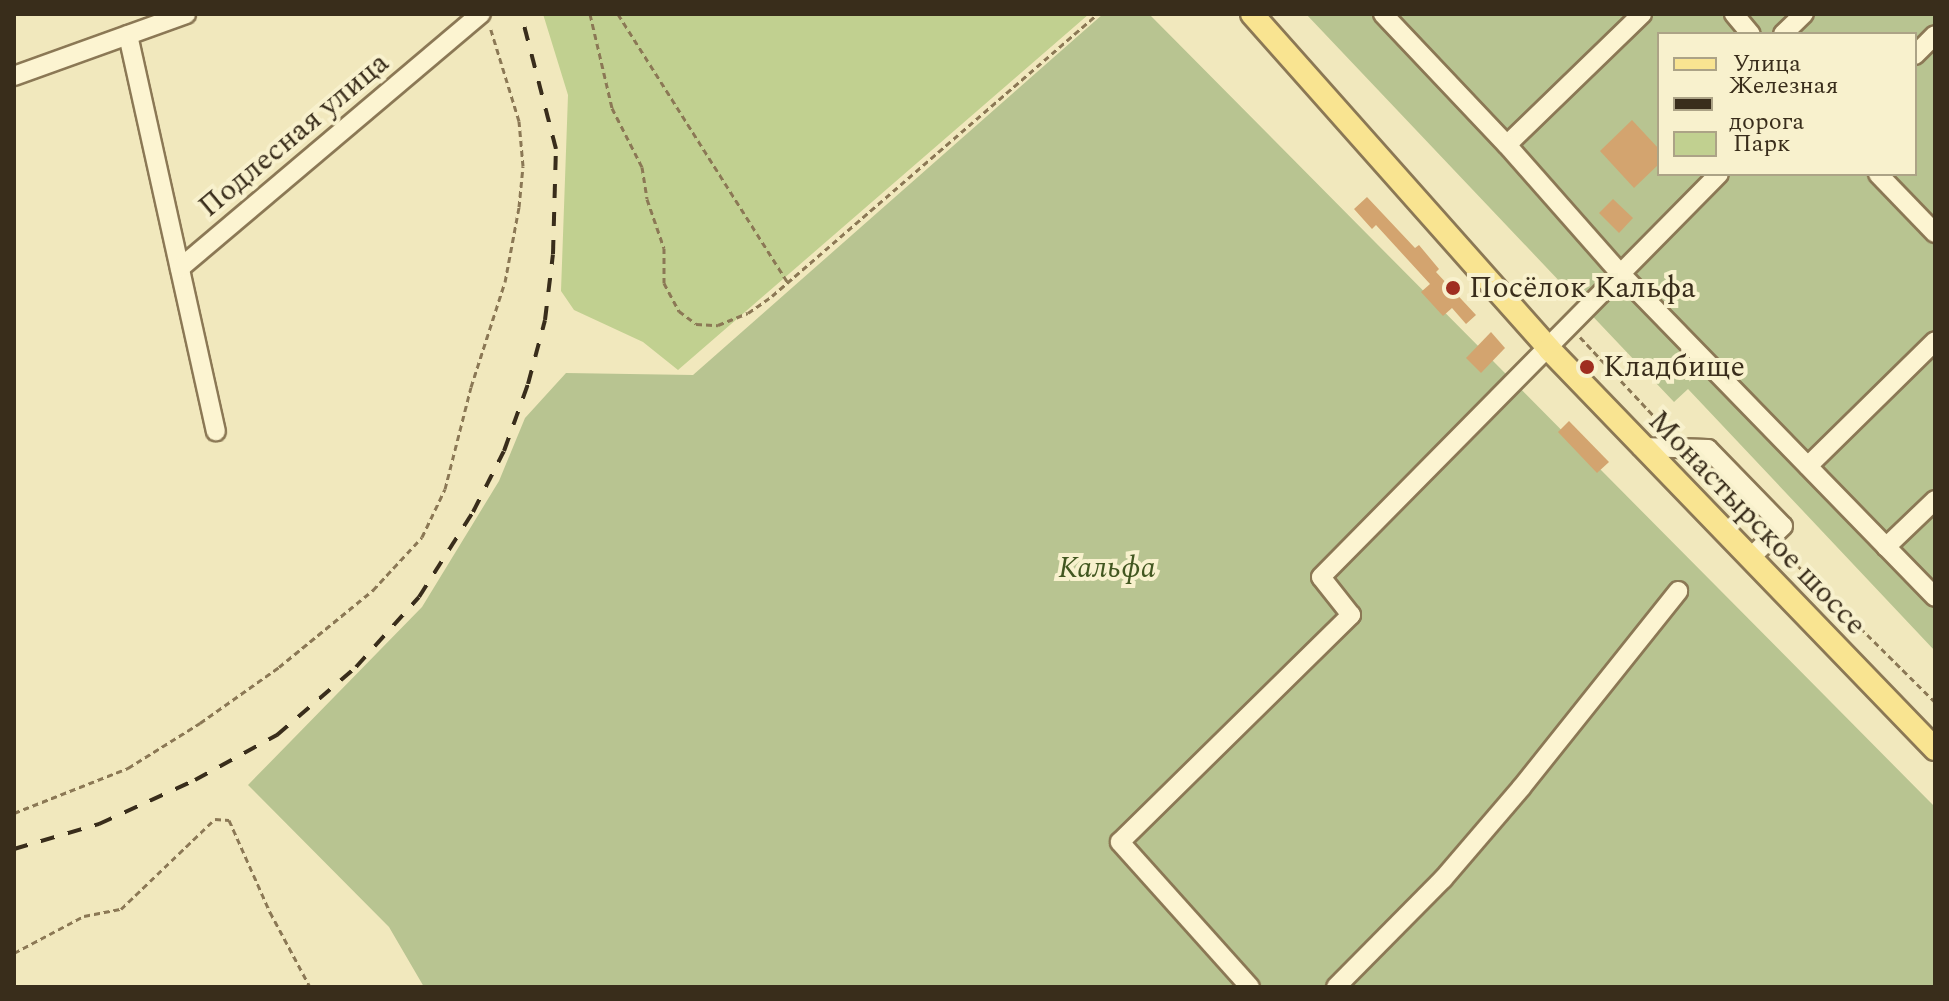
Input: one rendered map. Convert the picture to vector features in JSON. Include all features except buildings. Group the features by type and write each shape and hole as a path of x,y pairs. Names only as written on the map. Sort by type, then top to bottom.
{"main road":[{"name":"Монастырское шоссе","path":"1252,14 1549,349 1935,749"}],"street":[{"path":"14,76 186,14"},
{"name":"Подлесная улица","path":"180,268 484,14"},
{"path":"1383,14 1507,145 1619,272 1935,597"},
{"path":"1507,145 1642,14"},
{"path":"1734,14 1749,32"},
{"path":"1785,32 1804,14"},
{"name":"Подлесная улица","path":"128,35 216,431"},
{"path":"1917,53 1935,35"},
{"path":"1250,987 1120,842 1351,615 1321,577 1717,176"},
{"path":"1880,176 1935,233"},
{"path":"1808,466 1935,341"},
{"path":"1641,447 1708,449 1783,526 1749,559"},
{"path":"1886,547 1935,500"},
{"path":"1336,987 1453,868 1678,591"}],"path":[{"path":"14,813 128,768 200,723 279,667 373,590 422,537 445,489 471,387 505,282 519,207 523,166 519,121 484,14"},
{"path":"590,14 612,108 642,167 650,210 664,248 664,283 679,311 696,324 718,325 748,313 788,283 1097,14"},
{"path":"618,14 788,283"},
{"path":"1579,336 1684,448"},
{"path":"1770,538 1935,702"},
{"path":"14,953 84,916 121,909 215,819 229,820 270,912 310,987"}],"green space":[{"path":"543,14 1089,14 678,370 643,342 574,310 561,291 568,95"},
{"name":"Кальфа","path":"1103,14 1149,14 1935,807 1935,987 424,987 389,927 248,785 422,607 499,481 525,418 566,373 693,375"},
{"path":"1306,14 1935,14 1935,651 1688,389 1674,402"}],"railway":[{"path":"14,849 99,824 195,780 277,735 356,667 419,597 473,512 504,451 528,384 545,320 553,254 556,149 521,14"}],"place":[{"name":"Посёлок Кальфа","path":"1453,288"},
{"name":"Кладбище","path":"1587,367"}]}
